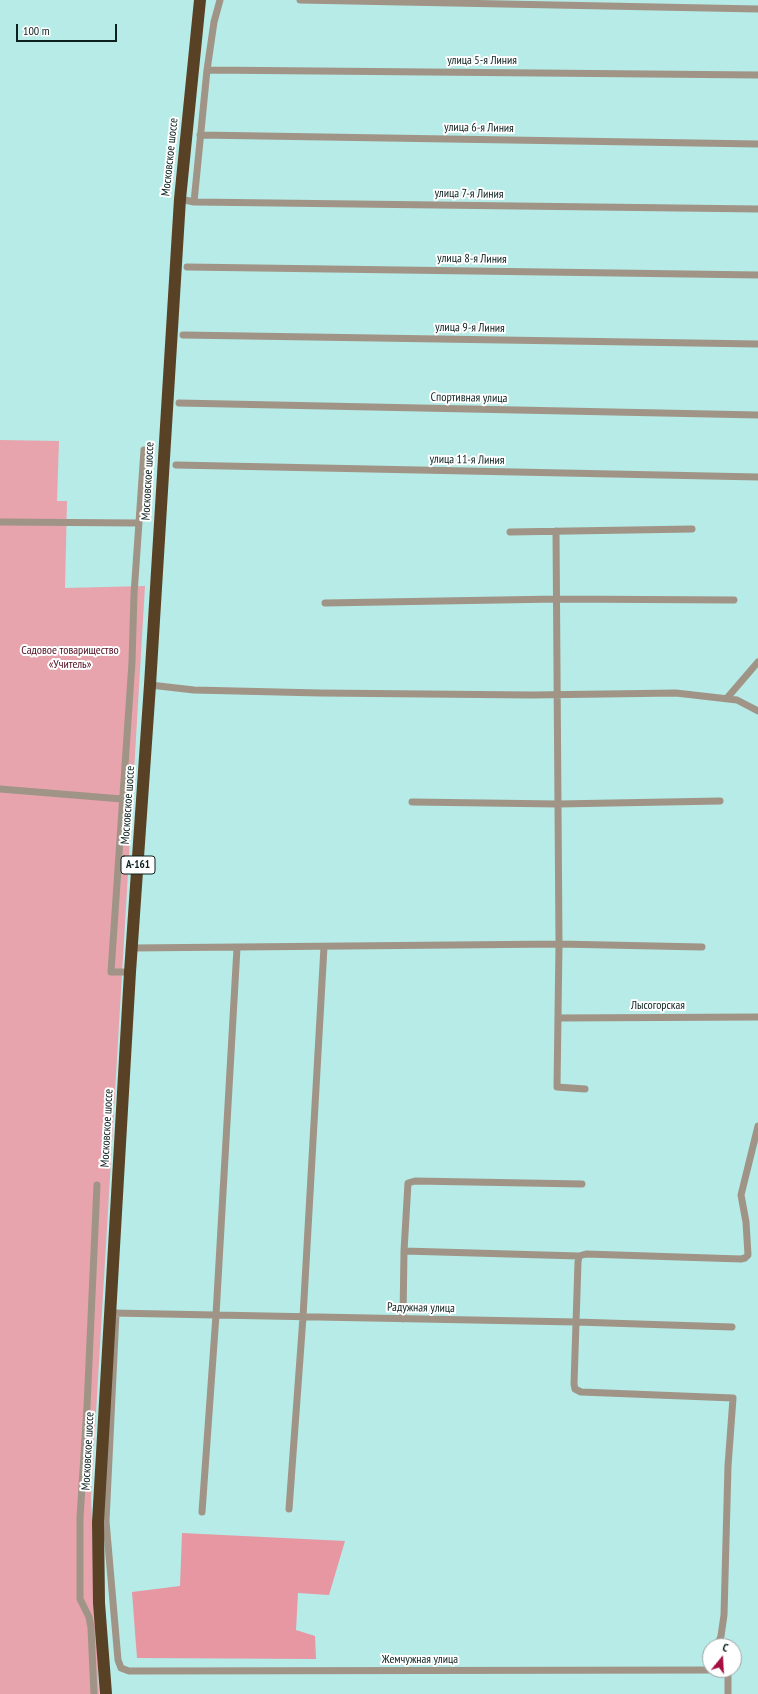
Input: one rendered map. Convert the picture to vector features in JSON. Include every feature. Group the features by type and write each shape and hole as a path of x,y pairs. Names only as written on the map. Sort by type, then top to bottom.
{"highway":[{"name":"А-161","path":"196,37 200,0"},
{"name":"А-161","path":"196,37 206,0"},
{"name":"Московское шоссе","path":"106,1694 100,1602 98,1522 113,1313 130,972 150,686 180,199 196,37"}],"street":[{"path":"194,202 207,70 214,22 220,0"},
{"path":"300,0 758,9"},
{"name":"улица 5-я Линия","path":"207,70 758,75"},
{"name":"улица 6-я Линия","path":"200,135 758,144"},
{"name":"улица 7-я Линия","path":"180,199 194,202 758,209"},
{"name":"улица 8-я Линия","path":"186,267 758,275"},
{"name":"улица 9-я Линия","path":"183,335 758,344"},
{"name":"Спортивная улица","path":"179,403 758,415"},
{"path":"130,972 111,972 132,662 138,523 144,450"},
{"name":"улица 11-я Линия","path":"176,465 758,477"},
{"path":"0,522 138,523"},
{"path":"510,532 692,529"},
{"path":"556,532 559,944 557,1087 585,1089"},
{"path":"325,603 557,599 734,600"},
{"path":"727,698 758,662"},
{"path":"150,686 194,690 320,693 532,695 676,693 737,700 758,711"},
{"path":"0,789 122,799"},
{"path":"412,802 558,804 720,801"},
{"path":"132,948 559,944 702,947"},
{"path":"289,1509 303,1317 324,946"},
{"path":"202,1512 216,1315 237,948"},
{"name":"Лысогорская","path":"558,1018 758,1017"},
{"path":"404,1251 579,1256 586,1254 745,1258 748,1255 746,1222 741,1202 741,1195 758,1126"},
{"path":"403,1319 404,1251 408,1183 415,1181 582,1184"},
{"path":"94,1694 91,1628 89,1617 80,1599 80,1518 87,1407 97,1185"},
{"path":"579,1256 575,1389 581,1392 733,1398 728,1466 724,1615 720,1638"},
{"name":"Радужная улица","path":"113,1313 576,1322 732,1327"},
{"name":"Жемчужная улица","path":"113,1313 106,1521 118,1660 121,1668 129,1671 702,1670"},
{"path":"728,1678 728,1694"}],"green space":[{"name":"Садовое товарищество «Учитель»","path":"0,440 59,441 57,501 67,501 65,588 145,586 91,1497 99,1694 0,1694"}],"shaded area":[{"path":"182,1533 345,1541 329,1595 298,1593 296,1630 315,1636 316,1659 137,1658 132,1592 180,1586"}]}
